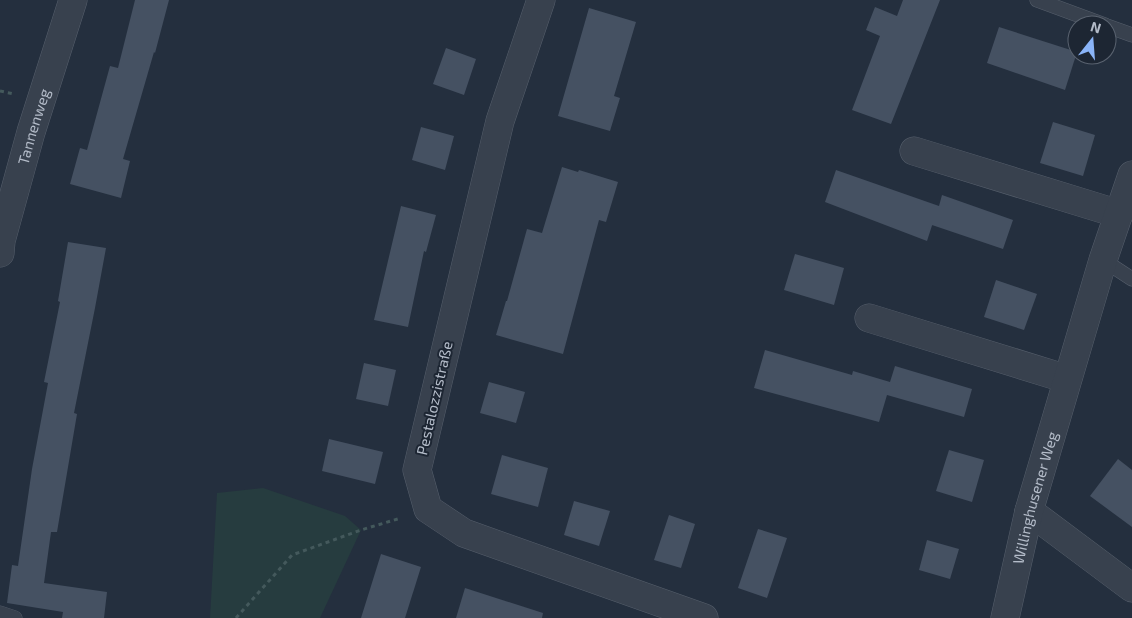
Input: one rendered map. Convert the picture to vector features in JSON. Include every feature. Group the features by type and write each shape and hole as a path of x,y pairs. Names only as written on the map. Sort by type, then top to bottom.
{"street":[{"name":"Tannenweg","path":"0,253 1,241 30,132 72,0"},
{"name":"Pestalozzistraße","path":"428,510 417,470 500,121 540,0"},
{"path":"914,151 1119,214"},
{"name":"Willinghusener Weg","path":"1005,618 1029,510 1103,260 1132,176"},
{"path":"869,318 1067,379"},
{"path":"428,510 464,534 704,618"},
{"path":"1029,510 1132,588"}],"lane":[{"path":"1037,0 1078,15"},
{"path":"1117,29 1132,35"},
{"path":"1103,260 1132,280"},
{"path":"0,613 15,618"}],"path":[{"path":"236,618 292,555 361,530 428,510"}],"green space":[{"path":"263,488 345,516 361,530 320,618 210,618 217,493"}],"building":[{"path":"135,0 169,0 123,159 130,161 121,198 70,184 80,148 87,150 110,66 118,68"},
{"path":"903,0 940,0 891,124 852,110 880,36 866,30 875,7 897,16"},
{"path":"589,8 636,22 614,96 620,98 610,131 558,116"},
{"path":"999,27 1067,49 1067,65 1073,65 1065,90 987,63"},
{"path":"446,48 476,59 464,95 433,84"},
{"path":"1053,122 1095,135 1083,176 1040,163"},
{"path":"421,127 454,136 445,170 412,160"},
{"path":"562,167 578,172 579,170 618,182 606,222 599,220 563,354 496,335 527,229 542,233"},
{"path":"836,170 939,206 942,195 1013,220 1003,249 932,225 927,241 825,202"},
{"path":"401,206 436,215 426,252 424,251 408,327 374,320"},
{"path":"68,242 106,248 74,413 77,414 57,532 51,532 44,583 107,592 104,618 62,618 63,612 7,603 12,565 18,566 32,469 48,383 44,382 60,302 58,301"},
{"path":"795,254 844,268 834,305 784,290"},
{"path":"996,280 1037,294 1024,330 984,317"},
{"path":"765,350 852,375 853,371 890,382 895,366 972,389 964,417 887,395 879,422 754,388"},
{"path":"364,363 396,370 388,406 356,399"},
{"path":"489,382 525,392 516,423 480,413"},
{"path":"329,439 383,452 375,484 322,471"},
{"path":"949,450 984,460 972,502 936,491"},
{"path":"502,455 548,468 538,507 491,494"},
{"path":"1118,459 1132,470 1132,527 1090,496"},
{"path":"574,501 610,511 599,546 564,535"},
{"path":"669,515 695,524 681,568 654,560"},
{"path":"758,529 787,538 767,598 738,588"},
{"path":"927,540 959,549 950,579 919,570"},
{"path":"381,554 421,567 405,618 361,618"},
{"path":"465,588 543,613 542,618 456,618"}]}
